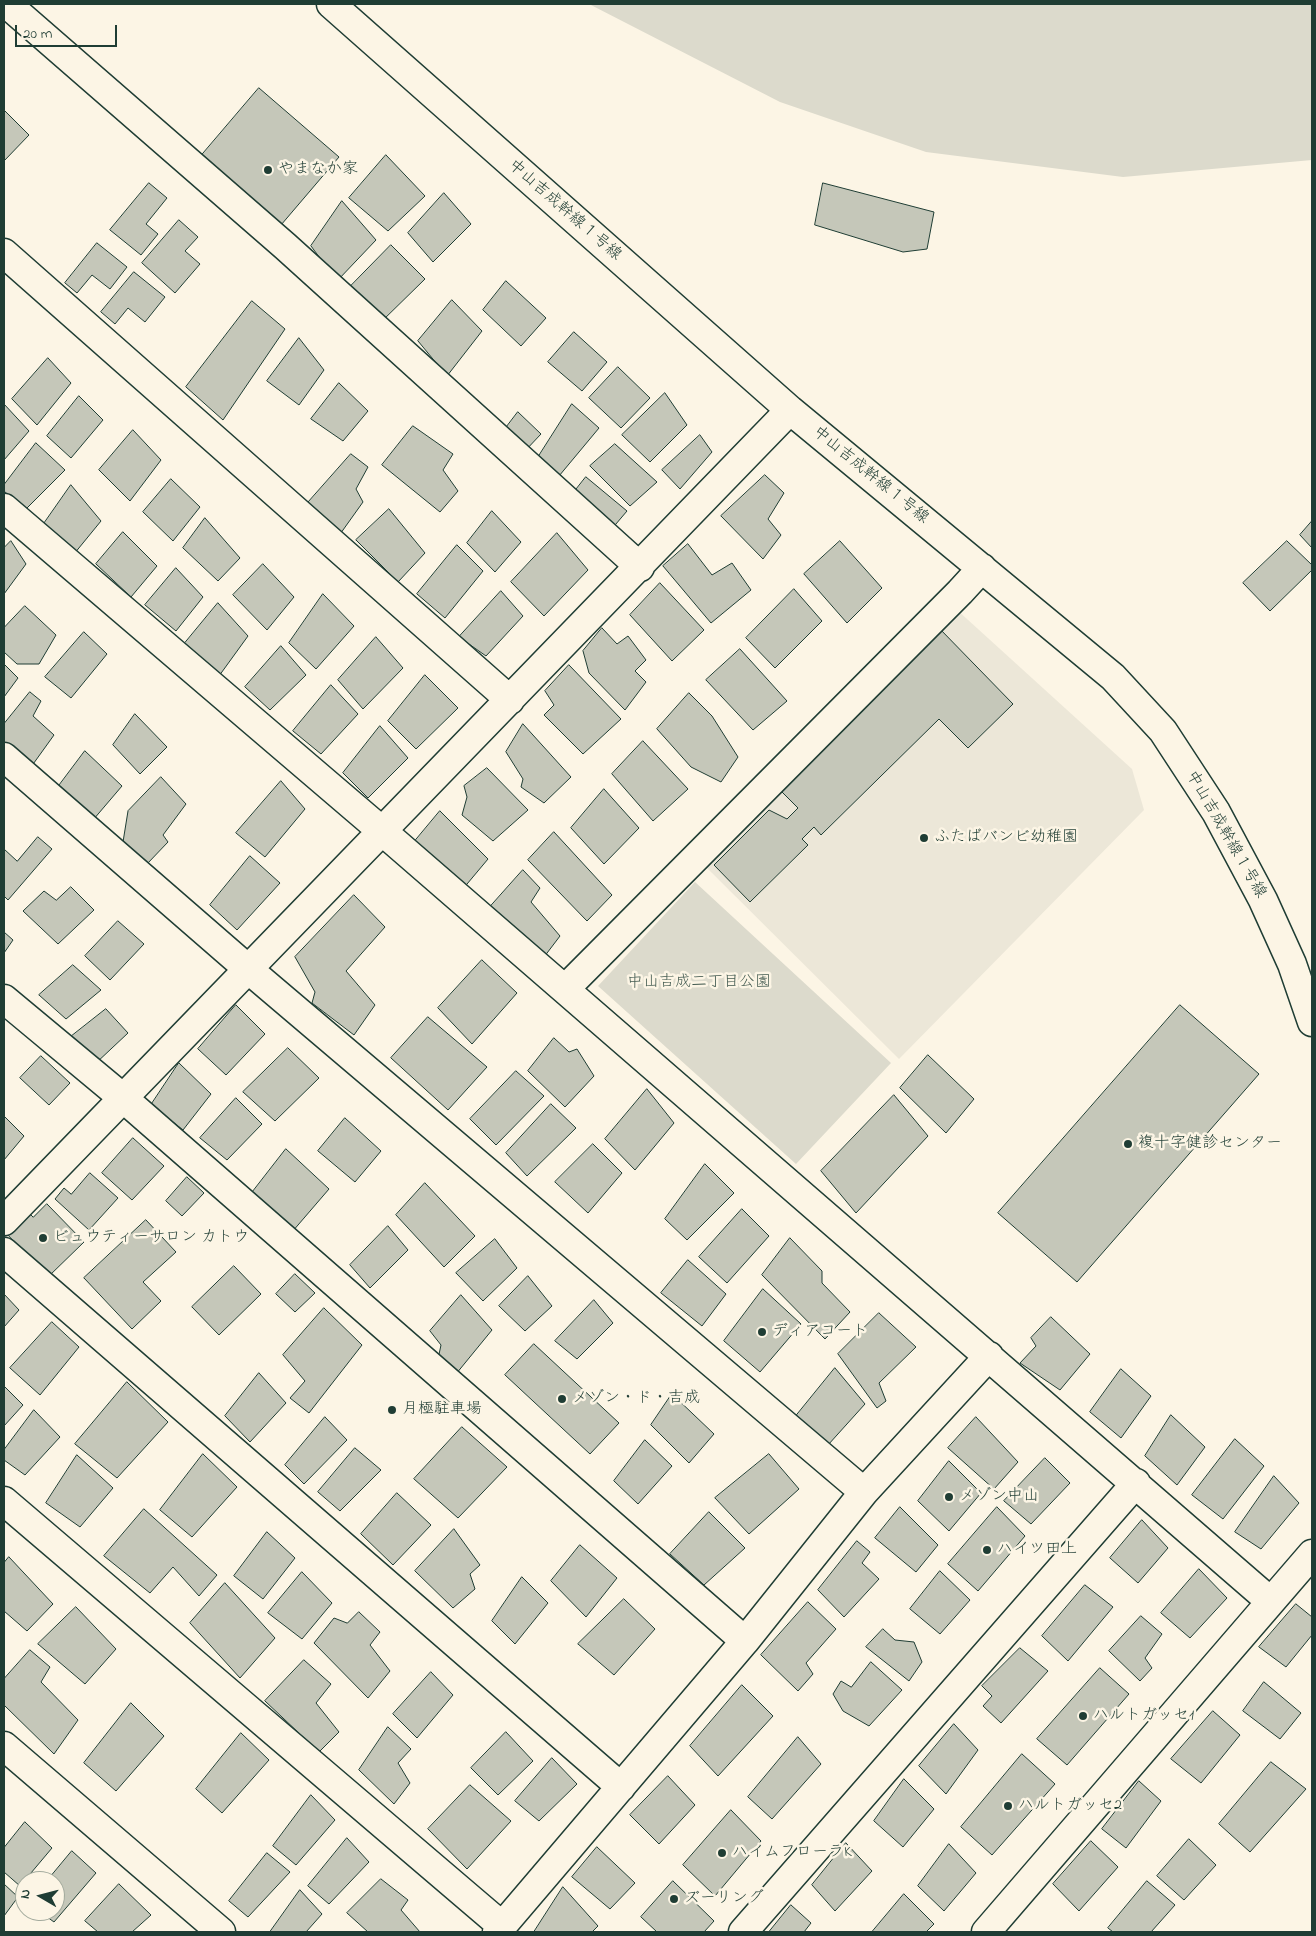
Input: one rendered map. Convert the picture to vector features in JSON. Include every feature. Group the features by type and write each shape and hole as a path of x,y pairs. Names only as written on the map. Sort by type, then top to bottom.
{"street":[{"path":"6,4 285,246 640,567"},
{"name":"中山吉成幹線１号線","path":"331,4 790,410 1113,677 1162,731 1216,812 1263,900 1302,960 1312,1022"},
{"path":"4,253 510,700"},
{"path":"4,1221 640,567 790,410"},
{"path":"4,508 382,831 1270,1601"},
{"path":"565,989 982,568"},
{"path":"4,758 248,969 864,1492"},
{"path":"4,999 123,1098 745,1641"},
{"path":"4,1252 621,1787"},
{"path":"4,1501 499,1929 745,1641 864,1492 989,1356"},
{"path":"743,1932 1136,1483"},
{"path":"986,1932 1312,1554"},
{"path":"4,1746 221,1932"}],"shaded area":[{"name":"ふたばバンビ幼稚園","path":"956,609 1132,769 1144,810 899,1059 705,866"}],"green space":[{"path":"589,4 1312,4 1312,160 1123,177 926,152 780,102"},
{"name":"中山吉成二丁目公園","path":"695,882 891,1063 796,1164 598,986"}],"building":[{"path":"259,88 339,157 281,225 201,156"},
{"path":"4,110 29,135 4,161"},
{"path":"386,155 425,196 388,231 349,198"},
{"path":"149,183 167,198 146,224 158,234 141,255 110,230"},
{"path":"823,183 934,212 927,249 903,252 815,225"},
{"path":"444,193 471,224 433,262 408,233"},
{"path":"342,201 376,240 337,281 311,246"},
{"path":"179,220 198,237 185,251 200,264 175,293 142,263"},
{"path":"97,243 127,267 110,289 92,275 77,293 65,283"},
{"path":"391,245 425,279 379,324 346,291"},
{"path":"134,272 165,297 145,322 128,308 115,324 101,312"},
{"path":"506,281 546,318 521,346 483,310"},
{"path":"452,300 482,331 447,376 418,341"},
{"path":"252,301 285,329 223,420 186,387"},
{"path":"574,332 607,362 582,391 548,362"},
{"path":"299,338 324,370 299,405 267,381"},
{"path":"48,358 71,383 37,425 12,399"},
{"path":"618,367 650,398 621,428 589,398"},
{"path":"339,383 368,411 343,441 311,419"},
{"path":"665,393 687,425 650,462 622,435"},
{"path":"79,396 103,420 71,458 47,436"},
{"path":"4,404 29,431 4,460"},
{"path":"572,404 599,428 559,476 537,459"},
{"path":"518,412 541,434 524,452 502,433"},
{"path":"413,426 453,454 443,470 458,491 440,512 382,465"},
{"path":"133,430 161,460 130,501 99,470"},
{"path":"700,435 712,452 680,489 662,470"},
{"path":"36,443 65,470 25,510 4,491 4,485"},
{"path":"615,444 657,482 630,506 590,466"},
{"path":"351,454 368,467 356,489 363,502 338,537 305,506"},
{"path":"765,475 784,493 768,519 781,535 763,559 721,516"},
{"path":"586,477 627,511 610,531 571,496"},
{"path":"171,479 200,507 173,541 143,512"},
{"path":"71,485 101,521 74,554 43,525"},
{"path":"389,509 425,553 398,582 356,540"},
{"path":"492,511 521,542 495,572 467,543"},
{"path":"205,518 240,558 218,581 183,548"},
{"path":"1312,521 1312,548 1300,535"},
{"path":"123,532 157,566 131,597 96,564"},
{"path":"557,533 588,570 544,616 511,582"},
{"path":"11,541 26,564 4,594 4,548"},
{"path":"840,541 882,588 847,623 804,574"},
{"path":"1287,541 1312,565 1312,570 1270,611 1243,583"},
{"path":"688,544 712,575 732,563 751,590 711,623 663,566"},
{"path":"457,545 483,571 445,618 417,594"},
{"path":"263,564 294,597 267,630 233,595"},
{"path":"176,568 203,597 176,631 145,605"},
{"path":"660,583 704,630 672,661 630,615"},
{"path":"794,589 822,621 775,668 746,638"},
{"path":"501,591 523,616 486,656 459,637"},
{"path":"323,594 354,626 316,669 289,643"},
{"path":"218,603 248,636 219,676 185,643"},
{"path":"25,606 56,635 39,664 17,664 4,652 4,628"},
{"path":"938,627 1013,704 968,748 939,719 821,835 814,827 802,839 808,845 750,902 714,865 769,810 787,819 798,808 776,786"},
{"path":"602,628 617,644 628,636 646,660 635,671 646,682 625,710 589,673 583,651"},
{"path":"84,632 107,654 71,698 45,677"},
{"path":"376,637 403,668 363,709 338,680"},
{"path":"281,646 306,675 270,710 245,687"},
{"path":"740,649 787,701 753,730 706,680"},
{"path":"4,664 18,678 4,697"},
{"path":"569,665 621,719 583,754 544,715 554,705 545,691"},
{"path":"425,675 458,708 416,749 388,721"},
{"path":"331,685 358,714 321,754 293,731"},
{"path":"30,692 41,701 33,716 54,735 31,767 4,742 4,724"},
{"path":"689,693 712,716 738,757 721,782 691,767 657,729"},
{"path":"135,714 167,747 140,774 113,745"},
{"path":"523,724 571,777 544,803 521,787 523,779 506,752"},
{"path":"380,726 408,758 368,798 343,773"},
{"path":"643,741 688,789 653,821 612,774"},
{"path":"85,751 122,786 93,820 58,787"},
{"path":"487,768 528,810 493,841 462,815 467,797 464,786"},
{"path":"161,777 186,804 163,835 168,842 147,864 123,842 128,811"},
{"path":"281,781 305,809 265,857 236,833"},
{"path":"604,789 639,828 604,864 571,828"},
{"path":"440,811 488,859 462,890 415,841"},
{"path":"554,832 612,895 587,921 528,860"},
{"path":"38,837 52,849 8,900 4,896 4,849 17,861"},
{"path":"250,856 280,883 237,930 210,905"},
{"path":"523,870 540,888 531,902 560,936 544,957 490,907"},
{"path":"71,887 94,910 58,944 23,911 44,891 56,900"},
{"path":"354,895 385,927 346,971 375,1005 354,1035 312,1003 315,992 295,957"},
{"path":"118,921 144,944 110,980 85,956"},
{"path":"4,932 13,940 4,953"},
{"path":"482,960 517,993 472,1044 438,1008"},
{"path":"73,965 101,990 66,1019 39,995"},
{"path":"236,1005 265,1034 226,1075 198,1049"},
{"name":"複十字健診センター","path":"1180,1005 1259,1074 1077,1282 998,1213"},
{"path":"106,1009 128,1033 95,1064 68,1039"},
{"path":"428,1017 487,1067 448,1110 391,1058"},
{"path":"554,1038 569,1052 577,1049 594,1076 565,1107 528,1071"},
{"path":"288,1048 319,1078 275,1121 243,1092"},
{"path":"928,1055 974,1099 946,1133 900,1088"},
{"path":"41,1056 70,1083 49,1105 20,1078"},
{"path":"179,1063 211,1094 183,1130 151,1105"},
{"path":"516,1071 544,1096 496,1145 470,1119"},
{"path":"647,1089 674,1123 635,1170 605,1139"},
{"path":"894,1095 928,1136 856,1213 821,1171"},
{"path":"236,1098 262,1124 227,1160 200,1138"},
{"path":"551,1104 576,1128 527,1176 506,1153"},
{"path":"4,1116 24,1136 4,1160"},
{"path":"345,1118 381,1151 355,1182 318,1151"},
{"path":"133,1138 164,1166 132,1200 102,1173"},
{"path":"593,1144 622,1173 588,1213 555,1182"},
{"path":"286,1149 329,1189 292,1232 251,1194"},
{"path":"705,1164 734,1193 687,1240 665,1219"},
{"path":"90,1173 118,1198 89,1230 55,1199 64,1188 71,1194"},
{"path":"187,1177 204,1193 182,1216 166,1201"},
{"path":"425,1183 475,1236 444,1267 396,1215"},
{"path":"47,1204 84,1242 48,1277 5,1232 27,1211 33,1217"},
{"path":"742,1209 769,1236 727,1283 699,1257"},
{"path":"146,1220 176,1252 143,1282 161,1301 132,1329 84,1278"},
{"path":"388,1226 408,1250 370,1288 350,1265"},
{"path":"790,1238 822,1271 822,1283 850,1312 825,1339 762,1275"},
{"path":"495,1239 517,1268 483,1301 456,1273"},
{"path":"688,1260 726,1294 702,1326 661,1293"},
{"path":"234,1266 261,1294 219,1335 192,1307"},
{"path":"295,1274 315,1293 295,1312 276,1294"},
{"path":"528,1276 552,1306 525,1331 499,1306"},
{"name":"ディアコート","path":"763,1289 801,1324 760,1372 724,1341"},
{"path":"4,1294 19,1310 4,1327"},
{"path":"461,1295 492,1330 456,1374 438,1359 441,1345 430,1331"},
{"path":"594,1300 613,1323 577,1359 555,1341"},
{"path":"324,1308 362,1345 309,1413 290,1398 305,1381 283,1355"},
{"path":"879,1313 916,1347 879,1383 886,1401 877,1408 838,1354"},
{"path":"1051,1317 1090,1354 1060,1390 1020,1363 1036,1346 1031,1338"},
{"path":"52,1322 79,1347 40,1395 10,1368"},
{"name":"メゾン・ド・吉成","path":"534,1344 619,1423 590,1454 505,1375"},
{"path":"835,1368 865,1404 828,1445 796,1416"},
{"path":"1121,1369 1151,1396 1121,1438 1090,1412"},
{"path":"259,1373 286,1403 250,1442 225,1416"},
{"path":"127,1382 168,1422 117,1478 75,1444"},
{"path":"4,1386 23,1405 4,1426"},
{"path":"672,1394 714,1434 689,1463 651,1425"},
{"path":"34,1410 60,1437 25,1475 4,1460 4,1450"},
{"path":"1171,1415 1205,1447 1177,1485 1145,1456"},
{"path":"325,1417 347,1440 304,1484 285,1465"},
{"path":"976,1417 1018,1462 994,1489 948,1448"},
{"path":"462,1427 507,1467 458,1518 414,1479"},
{"path":"1235,1439 1264,1466 1223,1519 1192,1495"},
{"path":"645,1440 672,1466 638,1504 614,1481"},
{"path":"355,1448 381,1470 340,1511 318,1492"},
{"path":"203,1454 237,1487 192,1537 160,1510"},
{"path":"769,1454 799,1489 749,1534 715,1498"},
{"path":"77,1455 113,1488 80,1527 46,1503"},
{"path":"1045,1458 1070,1483 1031,1524 1004,1501"},
{"name":"メゾン中山","path":"949,1461 981,1493 949,1531 918,1501"},
{"path":"1274,1476 1299,1503 1261,1549 1235,1532"},
{"path":"397,1493 431,1525 393,1565 361,1534"},
{"path":"900,1507 938,1545 916,1572 875,1538"},
{"name":"ハイツ田上","path":"997,1507 1025,1536 978,1591 948,1564"},
{"path":"144,1509 217,1575 199,1596 173,1567 150,1593 104,1556"},
{"path":"709,1512 745,1548 704,1585 670,1554"},
{"path":"1142,1520 1168,1548 1138,1583 1110,1558"},
{"path":"454,1529 480,1565 470,1574 475,1589 453,1608 415,1571"},
{"path":"267,1532 295,1558 263,1599 234,1576"},
{"path":"857,1541 870,1552 862,1563 879,1579 844,1617 818,1590"},
{"path":"580,1545 617,1578 586,1617 551,1581"},
{"path":"9,1557 53,1604 27,1631 4,1611 4,1563"},
{"path":"1199,1569 1227,1598 1190,1638 1161,1613"},
{"path":"940,1571 970,1600 940,1634 910,1609"},
{"path":"302,1572 332,1603 302,1639 268,1613"},
{"path":"522,1577 548,1603 515,1644 492,1621"},
{"path":"225,1583 275,1638 240,1678 190,1623"},
{"path":"1085,1585 1113,1607 1068,1661 1042,1636"},
{"path":"624,1599 655,1629 614,1675 578,1644"},
{"path":"808,1602 836,1629 806,1663 813,1674 798,1691 761,1655"},
{"path":"1296,1604 1312,1617 1312,1635 1286,1667 1259,1647"},
{"path":"76,1607 116,1649 85,1684 38,1644"},
{"path":"359,1612 380,1632 370,1645 390,1671 368,1698 314,1643 334,1618 347,1623"},
{"path":"1141,1616 1162,1634 1145,1658 1152,1668 1140,1681 1109,1651"},
{"path":"883,1629 895,1640 914,1642 922,1662 909,1681 866,1647"},
{"path":"1020,1648 1048,1671 1001,1723 983,1706 992,1696 982,1686"},
{"path":"30,1650 50,1667 41,1682 78,1720 54,1754 4,1705 4,1679"},
{"path":"304,1660 331,1684 316,1703 339,1732 319,1752 265,1701"},
{"path":"871,1662 902,1690 869,1726 843,1711 833,1694 841,1681 851,1687"},
{"name":"ハルトガッセ1","path":"1100,1668 1129,1694 1067,1765 1037,1739"},
{"path":"431,1672 453,1695 417,1738 393,1714"},
{"path":"1264,1682 1301,1713 1280,1739 1243,1711"},
{"path":"742,1685 773,1716 718,1776 690,1746"},
{"path":"131,1703 164,1736 116,1791 84,1763"},
{"path":"1213,1711 1240,1735 1201,1783 1171,1759"},
{"path":"954,1724 978,1750 946,1794 919,1766"},
{"path":"388,1727 411,1749 398,1763 410,1783 394,1804 359,1770"},
{"path":"506,1732 533,1761 498,1795 471,1768"},
{"path":"241,1733 269,1760 222,1813 196,1789"},
{"path":"798,1737 821,1764 772,1819 748,1797"},
{"name":"ハルトガッセ2","path":"1022,1754 1055,1784 992,1855 961,1827"},
{"path":"552,1758 577,1784 539,1821 515,1801"},
{"path":"1271,1762 1306,1789 1250,1852 1219,1824"},
{"path":"668,1776 695,1805 659,1844 630,1815"},
{"path":"904,1779 934,1809 903,1847 874,1821"},
{"path":"1139,1781 1161,1801 1126,1848 1102,1829"},
{"path":"470,1785 511,1821 467,1869 428,1829"},
{"path":"311,1795 335,1820 296,1865 273,1846"},
{"name":"ハイムフローラK","path":"731,1810 761,1841 715,1896 683,1865"},
{"path":"25,1822 52,1848 33,1871 15,1871 15,1882 4,1872 4,1848"},
{"path":"347,1838 369,1862 329,1904 308,1886"},
{"path":"1189,1839 1216,1865 1184,1900 1157,1876"},
{"path":"1091,1841 1118,1867 1079,1911 1053,1884"},
{"path":"846,1843 872,1871 835,1911 812,1885"},
{"path":"949,1844 976,1873 944,1911 918,1886"},
{"path":"597,1847 635,1883 610,1909 572,1877"},
{"path":"72,1851 96,1873 65,1909 65,1871 55,1871"},
{"path":"267,1853 290,1872 248,1917 229,1901"},
{"path":"381,1879 408,1900 401,1910 420,1932 368,1932 347,1913"},
{"name":"ズーリング","path":"673,1881 714,1921 704,1932 657,1932 641,1917"},
{"path":"1147,1881 1175,1905 1151,1932 1113,1932 1108,1928"},
{"path":"4,1884 15,1894 15,1901 4,1916"},
{"path":"119,1884 151,1915 132,1932 98,1932 85,1921"},
{"path":"563,1887 598,1926 592,1932 534,1932"},
{"path":"300,1890 322,1914 306,1932 270,1932"},
{"path":"904,1894 934,1924 926,1932 872,1932"},
{"path":"791,1905 811,1923 804,1932 769,1932"}],"place":[{"name":"やまなか家","path":"268,170"},
{"name":"ふたばバンビ幼稚園","path":"924,838"},
{"name":"複十字健診センター","path":"1128,1144"},
{"name":"ビュウティーサロン カトウ","path":"43,1238"},
{"name":"ディアコート","path":"762,1332"},
{"name":"メゾン・ド・吉成","path":"562,1399"},
{"name":"月極駐車場","path":"392,1410"},
{"name":"メゾン中山","path":"949,1497"},
{"name":"ハイツ田上","path":"987,1550"},
{"name":"ハルトガッセ1","path":"1083,1716"},
{"name":"ハルトガッセ2","path":"1008,1806"},
{"name":"ハイムフローラK","path":"722,1853"},
{"name":"ズーリング","path":"674,1899"}]}
